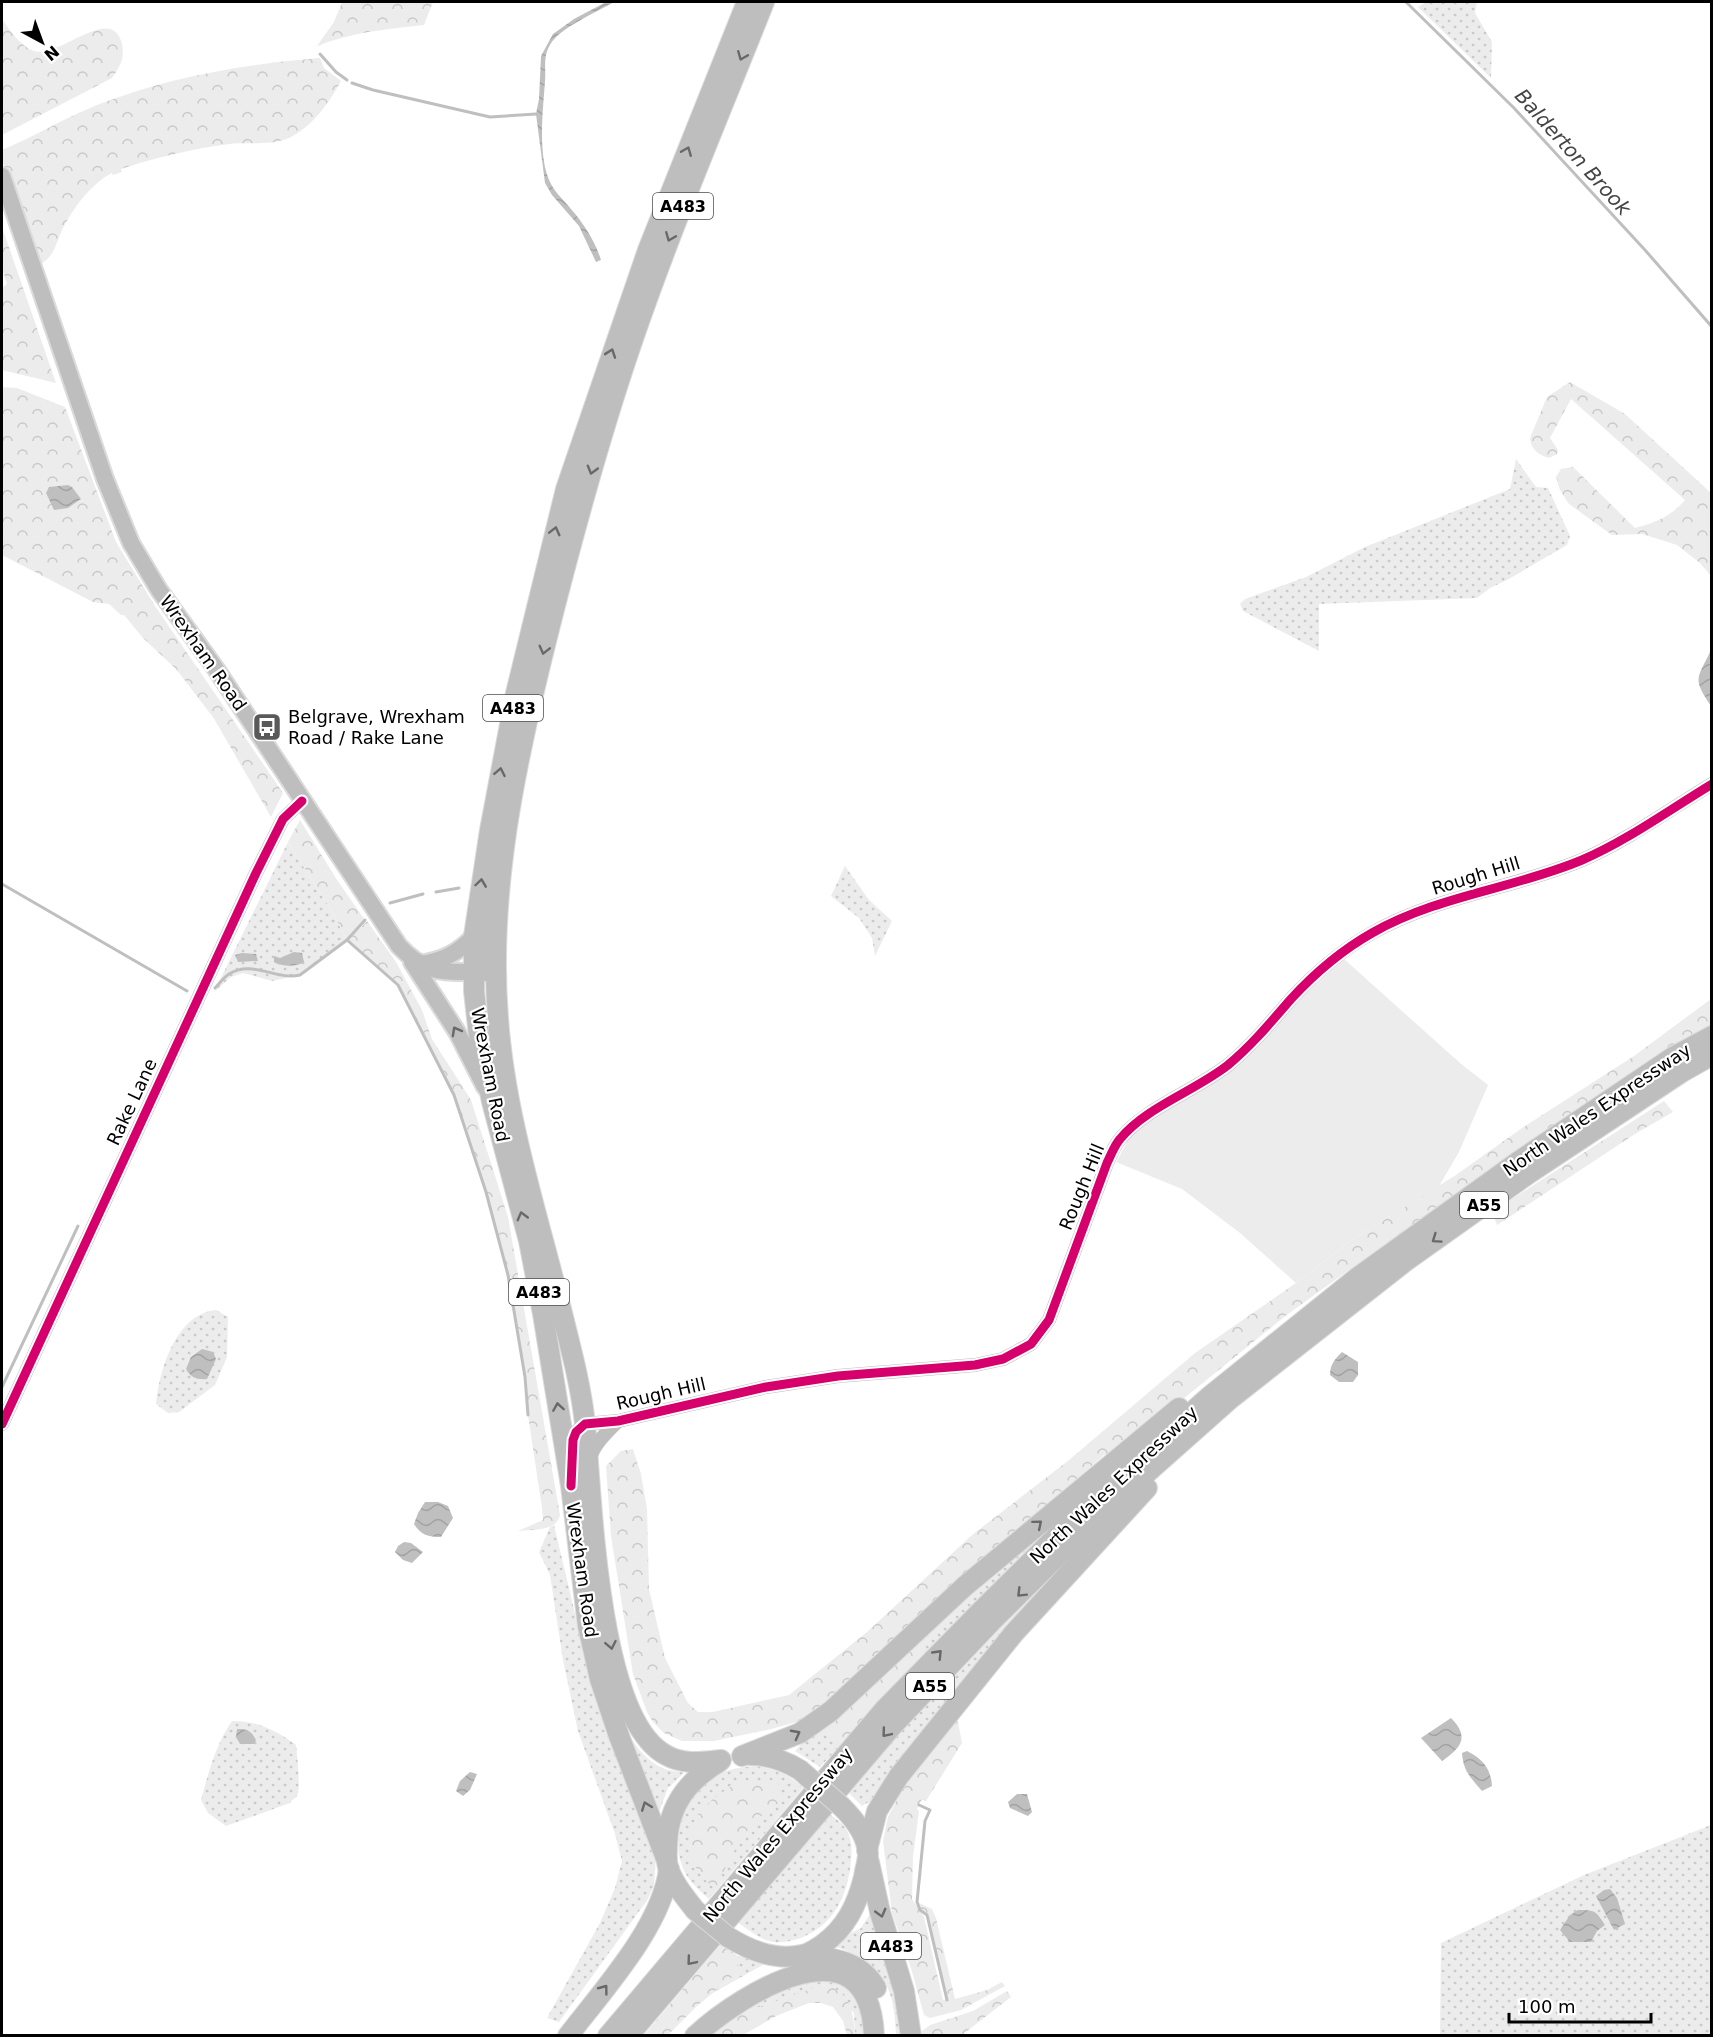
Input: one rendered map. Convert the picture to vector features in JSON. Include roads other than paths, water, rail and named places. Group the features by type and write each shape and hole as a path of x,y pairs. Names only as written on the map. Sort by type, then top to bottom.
{"highway":[{"name":"A483","path":"484,972 474,936 488,842 516,693 566,489 648,250 747,2"},
{"name":"A483","path":"484,972 531,700 608,414 664,252 764,2"},
{"name":"Wrexham Road","path":"484,972 480,1045 492,1102 529,1241 543,1314 571,1486 588,1626 600,1679 619,1736 668,1865"},
{"name":"Wrexham Road","path":"484,972 509,1105 573,1354 585,1424 587,1467 600,1587 615,1667 637,1725 655,1748 667,1756 689,1762 721,1760"},
{"name":"North Wales Expressway","path":"608,2036 884,1710 1090,1503 1210,1396 1358,1278 1519,1161 1673,1057 1712,1036"},
{"name":"North Wales Expressway","path":"628,2036 902,1715 1096,1518 1230,1399 1407,1260 1538,1167 1682,1072 1712,1055"},
{"path":"568,2036 619,1969 652,1920 665,1892 668,1830 671,1815 678,1798 688,1785 721,1760 742,1756 800,1733 831,1711 965,1586 1138,1441 1252,1350 1358,1278"},
{"path":"685,2036 704,2015 732,1992 803,1955 833,1936 850,1917 862,1882 877,1811 899,1776 1014,1633 1171,1463 1266,1370"},
{"path":"742,1756 771,1757 787,1762 800,1770 854,1818 862,1832 868,1853"},
{"name":"A483","path":"868,1853 880,1912 904,1991 911,2036"},
{"path":"668,1865 676,1884 695,1910 728,1937 743,1946 775,1956 803,1955"},
{"name":"A483","path":"803,1955 839,1959 856,1966 871,1979 881,1997 886,2017 886,2036"},
{"path":"695,2036 712,2020 748,1995 793,1975 823,1970 843,1974 861,1988 869,2001 874,2036"}],"main road":[{"name":"Wrexham Road","path":"2,176 105,479 131,543 159,590 216,669 388,932 414,960 457,1032 492,1102"},
{"path":"414,960 442,960 463,948 474,936"},
{"path":"414,960 439,972 484,972"}],"street":[{"name":"Rough Hill","path":"585,1424 618,1421 766,1387 838,1376 975,1365 1003,1359 1031,1344 1049,1320 1107,1163 1119,1140 1139,1121 1226,1066 1246,1049 1307,983 1339,955 1370,934 1403,917 1442,902 1582,860 1647,825 1712,784"},
{"name":"Rake Lane","path":"2,1424 256,873 283,819 302,801"},
{"name":"Rough Hill","path":"587,1467 592,1450 603,1435 618,1421"},
{"path":"571,1486 573,1440 576,1432 585,1424"}],"water":[{"path":"606,2 614,2 561,33 550,45 546,58 542,120 542,147 547,173 553,188 592,239 601,260 596,262 579,226 552,195 545,183 536,114 541,56 553,34 574,19"},
{"path":"68,485 81,499 68,508 54,510 46,493 49,487"},
{"path":"1711,650 1712,706 1699,683 1702,667"},
{"path":"294,952 302,953 304,962 289,966 274,962 274,956 280,958"},
{"path":"256,954 258,961 238,962 235,955"},
{"path":"202,1349 213,1352 216,1359 207,1379 195,1378 186,1369 191,1357"},
{"path":"1342,1352 1358,1362 1358,1375 1353,1382 1339,1382 1330,1375 1333,1362"},
{"path":"425,1502 438,1502 448,1506 453,1518 441,1537 425,1535 414,1524"},
{"path":"404,1542 411,1543 423,1552 412,1563 403,1560 395,1552"},
{"path":"1451,1718 1460,1731 1461,1742 1442,1761 1421,1738"},
{"path":"237,1729 250,1732 256,1740 254,1744 240,1744 236,1737"},
{"path":"1467,1751 1478,1757 1485,1765 1490,1774 1492,1786 1482,1791 1471,1778 1466,1770 1462,1753"},
{"path":"470,1772 477,1774 470,1790 463,1796 456,1791 460,1781"},
{"path":"1017,1794 1027,1794 1032,1812 1028,1816 1010,1808 1008,1802"},
{"path":"1610,1889 1617,1898 1625,1924 1614,1930 1596,1896"},
{"path":"1578,1910 1594,1912 1605,1925 1597,1931 1591,1942 1570,1942 1560,1930 1570,1915"}],"waterway":[{"name":"Balderton Brook","path":"1406,2 1514,108 1645,250 1712,327"},
{"path":"320,54 336,72 347,80"},
{"path":"352,83 490,117 536,114"},
{"path":"2,884 187,991"},
{"path":"436,892 459,888"},
{"path":"390,903 423,894"},
{"path":"215,988 227,976 238,970 256,969 282,975 300,975 347,940 365,920"},
{"path":"347,940 398,985 454,1095 486,1192 508,1275 525,1377 528,1415"},
{"path":"2,1387 78,1226"},
{"path":"919,1805 930,1810 925,1821 917,1902 920,1910 927,1915 947,2000"}],"place":[{"name":"Belgrave, Wrexham Road / Rake Lane","path":"267,727"}]}
